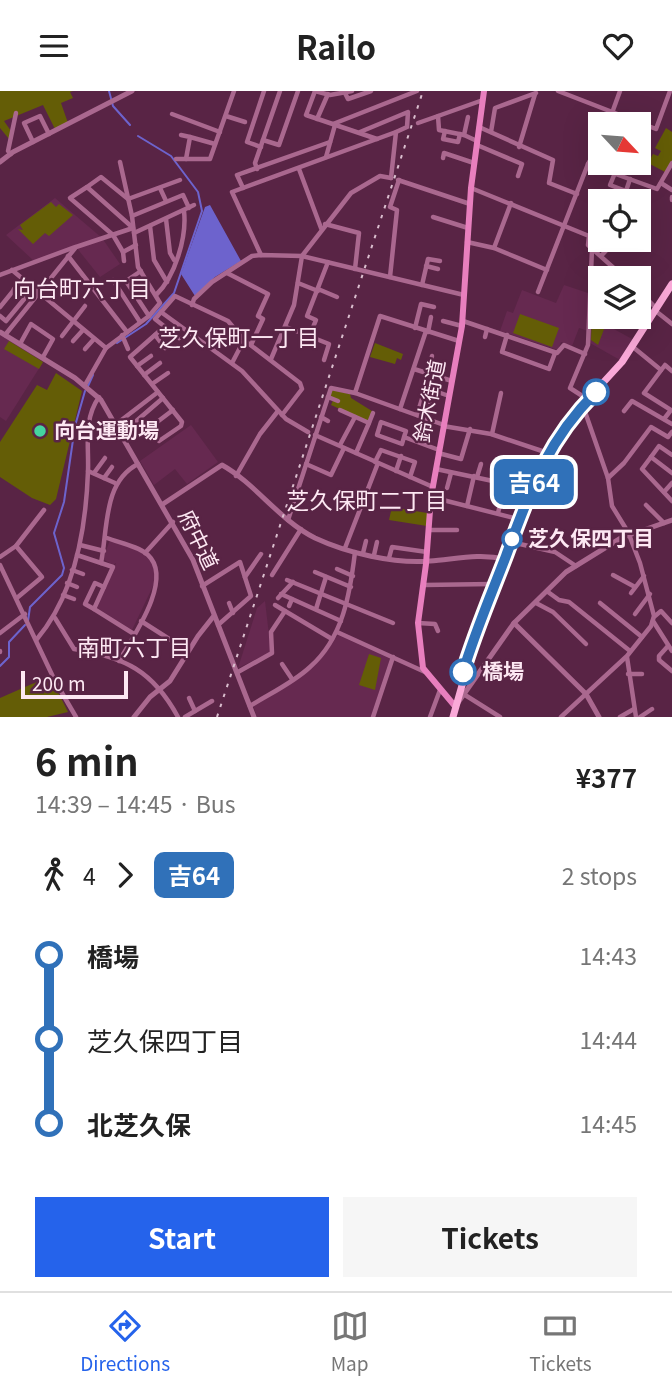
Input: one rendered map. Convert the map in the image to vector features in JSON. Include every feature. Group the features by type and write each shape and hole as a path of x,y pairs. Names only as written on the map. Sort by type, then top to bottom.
{"main road":[{"name":"鈴木街道","path":"454,705 425,672 419,655 418,623 427,561 435,469 460,341 471,188 484,91"},
{"path":"453,717 454,705 493,584 505,559 518,519 548,453 567,422 633,347 672,284"}],"street":[{"path":"0,162 11,153 132,91"},
{"path":"176,159 207,162 234,91"},
{"path":"261,146 247,142 264,91"},
{"path":"257,169 261,146 280,91"},
{"path":"263,140 279,145 298,91"},
{"path":"352,91 328,94 315,91 306,115 377,139"},
{"path":"345,93 348,99 371,91"},
{"path":"334,125 417,91"},
{"path":"558,91 612,112 620,91"},
{"path":"651,127 656,129 670,91"},
{"path":"491,132 495,108 536,92"},
{"path":"519,147 536,92"},
{"path":"317,118 328,94"},
{"path":"418,124 483,100"},
{"path":"261,255 232,193 407,127 408,112 358,132"},
{"path":"11,153 8,151 16,113"},
{"path":"172,114 220,132"},
{"path":"33,142 24,123 40,116 49,134"},
{"path":"226,116 245,122"},
{"path":"438,116 437,128 445,131 443,139 458,142 468,117"},
{"path":"326,158 334,125"},
{"path":"479,127 553,160 549,183 577,194"},
{"path":"390,277 397,210 390,207 395,179 396,132"},
{"path":"462,134 522,164 518,176"},
{"path":"181,135 215,145"},
{"path":"186,159 190,137"},
{"path":"243,188 237,175 330,142"},
{"path":"444,153 474,163"},
{"path":"86,387 106,348 149,316 160,303 141,271 120,162"},
{"path":"538,292 588,163"},
{"path":"620,175 657,189 672,163"},
{"path":"299,169 323,226"},
{"path":"614,175 610,185 626,191 630,179"},
{"path":"271,359 286,327 302,256 323,226 351,194 380,176 470,204"},
{"path":"124,261 121,255 123,252 113,235 70,198 101,177 128,199"},
{"path":"128,199 180,180"},
{"path":"661,183 672,190"},
{"path":"87,187 134,230"},
{"path":"160,188 166,201"},
{"path":"471,188 565,223 588,235"},
{"path":"132,216 183,195 189,208 167,283 156,295"},
{"path":"494,249 512,203"},
{"path":"0,275 76,247 150,226 189,208"},
{"path":"433,217 468,228"},
{"path":"166,219 170,253 174,260"},
{"path":"150,226 154,260 167,283"},
{"path":"323,226 359,233 355,269"},
{"path":"467,242 494,249 547,270"},
{"path":"123,252 135,245"},
{"path":"3,333 40,295 76,247"},
{"path":"593,252 588,345 570,388 586,403 608,478 612,506 629,535 644,575 650,593 653,619 672,652"},
{"path":"596,252 611,266"},
{"path":"601,257 605,252"},
{"path":"192,305 199,294 252,255 302,256 464,295"},
{"path":"68,256 124,336 128,348"},
{"path":"422,285 428,259 440,261"},
{"path":"309,337 316,320 307,316 328,262"},
{"path":"426,266 438,269"},
{"path":"12,270 106,348"},
{"path":"141,271 125,281 149,316"},
{"path":"226,272 268,295 258,316 263,319 251,345"},
{"path":"0,307 22,280"},
{"path":"113,280 141,322"},
{"path":"298,283 337,297"},
{"path":"0,316 6,321 25,298 14,289"},
{"path":"178,338 155,319 175,296 228,321 244,340 300,383 302,389 260,434 236,476"},
{"path":"415,328 421,304 434,307"},
{"path":"651,304 672,324"},
{"path":"62,336 85,306"},
{"path":"161,312 213,353 232,363 280,413 307,432"},
{"path":"355,393 380,316 460,341"},
{"path":"400,409 431,317"},
{"path":"443,321 487,329 555,353 559,353 564,345 585,354"},
{"path":"20,344 32,324 53,339 43,358"},
{"path":"150,428 159,441 181,426 182,422 130,356 164,327"},
{"path":"286,327 329,344 324,359"},
{"path":"485,337 487,329"},
{"path":"73,341 83,330"},
{"name":"府中道","path":"3,333 99,397 193,560 253,717"},
{"path":"155,335 165,348"},
{"path":"507,335 502,352 549,369 555,353"},
{"path":"85,349 94,339"},
{"path":"232,363 244,340"},
{"path":"633,347 661,369"},
{"path":"138,366 151,356"},
{"path":"427,374 432,356"},
{"path":"144,375 160,363"},
{"path":"664,419 671,410 644,393 665,365 672,371"},
{"path":"414,369 452,381"},
{"path":"152,384 168,373"},
{"path":"288,520 331,389 355,393 443,426 492,434 548,453"},
{"path":"429,389 449,396"},
{"path":"116,425 158,392"},
{"path":"492,434 501,393"},
{"path":"37,639 55,618 80,545 91,472 88,425 99,397"},
{"path":"328,397 338,401"},
{"path":"140,435 134,423 163,398"},
{"path":"417,415 422,399 430,402"},
{"path":"624,411 632,401 672,424"},
{"path":"125,442 140,435 173,410"},
{"path":"340,410 369,423"},
{"path":"356,453 373,413"},
{"path":"306,464 331,475 355,417"},
{"path":"321,418 328,421"},
{"path":"382,420 406,431 404,437 402,444 377,435 382,420"},
{"path":"608,478 624,463 650,427 668,437 672,432"},
{"path":"404,437 461,459 470,429"},
{"path":"315,435 433,487"},
{"path":"672,455 659,446 642,469 672,501"},
{"path":"345,548 381,450 415,462 410,477"},
{"path":"396,471 401,456"},
{"path":"651,457 672,473"},
{"path":"91,472 105,458"},
{"path":"101,563 116,483 123,473 138,464"},
{"path":"467,506 481,464"},
{"path":"163,504 218,466 224,466 301,529 355,552 427,561 474,556 505,559"},
{"path":"104,478 112,467"},
{"path":"435,469 531,489"},
{"path":"91,472 116,483"},
{"path":"447,488 451,473"},
{"path":"664,492 672,483"},
{"path":"498,513 505,484"},
{"path":"431,497 518,519"},
{"path":"646,505 665,524"},
{"path":"0,557 16,546 44,510"},
{"path":"454,705 465,695 482,664 514,623 576,566 629,535 672,520"},
{"path":"145,553 173,522"},
{"path":"272,575 301,529"},
{"path":"429,530 457,530"},
{"path":"107,538 145,553 154,562 158,574 141,621 119,660"},
{"path":"363,553 366,541"},
{"path":"374,555 377,542"},
{"path":"511,542 555,552 576,566"},
{"path":"80,545 104,551"},
{"path":"16,546 42,577 18,597"},
{"path":"389,558 392,547 427,552"},
{"path":"250,706 309,669 337,632 351,587 355,552"},
{"path":"245,577 261,554"},
{"path":"77,555 113,567 94,609"},
{"path":"202,586 239,561 251,596 217,625"},
{"path":"0,565 18,597 66,703 76,717"},
{"path":"337,569 353,576"},
{"path":"72,570 83,574"},
{"path":"315,572 351,587"},
{"path":"631,593 644,575"},
{"path":"613,576 635,587"},
{"path":"319,619 318,611 326,577"},
{"path":"286,580 393,623"},
{"path":"293,582 279,596 292,599 330,619 341,621"},
{"path":"67,583 77,587"},
{"path":"104,587 95,583 85,604 134,635"},
{"path":"424,585 493,584"},
{"path":"548,592 559,600 569,602 629,653"},
{"path":"636,611 650,593"},
{"path":"63,595 74,599"},
{"path":"238,672 272,653 271,632 292,599"},
{"path":"229,603 233,613"},
{"path":"536,603 553,612 586,644"},
{"path":"600,603 642,637"},
{"path":"275,605 287,608 332,639"},
{"path":"561,717 629,653 661,611 672,622"},
{"path":"134,717 170,681 213,617"},
{"path":"55,618 74,649 109,655 161,688 177,717"},
{"path":"0,633 28,619"},
{"path":"141,621 188,651"},
{"path":"418,623 435,624 438,631"},
{"path":"514,623 586,694 599,717"},
{"path":"337,632 425,672"},
{"path":"668,646 659,656 659,660 672,671"},
{"path":"629,653 628,672 634,709 638,717 651,713"},
{"path":"373,717 393,657"},
{"path":"282,664 292,679"},
{"path":"617,665 628,672 642,674"},
{"path":"430,717 440,690"},
{"path":"465,695 500,717"},
{"path":"189,698 195,711"},
{"path":"185,717 212,701"},
{"path":"620,717 634,709"}],"shaded area":[{"path":"0,91 73,91 70,92 73,98 61,103 68,123 55,129 43,105 4,121 11,131 9,139 0,128"},
{"path":"666,128 672,132 672,161 665,172 651,165 653,154 658,156 661,151 655,148"},
{"path":"55,198 102,238 120,264 100,277 76,247 34,261 6,235"},
{"path":"51,202 56,207 59,204 73,215 49,236 45,233 33,244 18,229 23,230 20,225"},
{"path":"210,205 241,261 215,277 195,296 181,274 205,207"},
{"path":"564,285 588,293 588,331 579,328 572,346 561,342 558,350 500,331 507,311 513,313 522,290 556,303"},
{"path":"520,314 559,328 552,347 513,333"},
{"path":"590,329 614,329 634,340 620,360 590,343"},
{"path":"591,329 604,329 598,345 591,340"},
{"path":"0,334 43,362 6,421 0,417"},
{"path":"9,341 43,362 39,369 4,349"},
{"path":"375,343 403,354 401,360 397,358 395,364 370,357"},
{"name":"向台運動場","path":"56,373 82,391 56,499 50,505 32,498 0,477 0,442 37,385 47,390"},
{"path":"332,390 350,394 351,398 372,411 368,422 331,405 334,398 329,397"},
{"path":"191,425 218,462 187,484 175,469 154,485 140,461"},
{"path":"392,507 427,513 427,526 389,520"},
{"path":"110,540 141,552 154,564 155,582 132,630 97,608 116,563 113,565 103,559"},
{"path":"265,601 271,652 238,668 257,608"},
{"path":"338,635 391,659 371,717 257,717 253,705 311,668"},
{"path":"369,654 381,658 375,690 359,685"},
{"path":"50,676 68,712 47,717 0,717 0,698"}],"waterway":[{"path":"109,91 113,106 130,125"},
{"path":"117,343 146,324 174,293 202,211 198,192 171,156 138,136"},
{"path":"88,386 93,375"},
{"path":"28,621 30,607 62,575 64,568 54,533 64,502 75,426 85,391"},
{"path":"0,666 9,657 9,642 25,625"}],"railway":[{"path":"217,717 423,91"}],"bus line":[{"name":"吉64","path":"463,672 486,601 543,462 567,422 596,392"}],"place":[{"name":"向台運動場","path":"40,431"},
{"name":"芝久保四丁目","path":"512,539"},
{"name":"橋場","path":"463,672"}],"district":[{"name":"向台町六丁目","path":"82,289"},
{"name":"芝久保町一丁目","path":"239,338"},
{"name":"芝久保町二丁目","path":"367,501"},
{"name":"南町六丁目","path":"134,648"}]}
